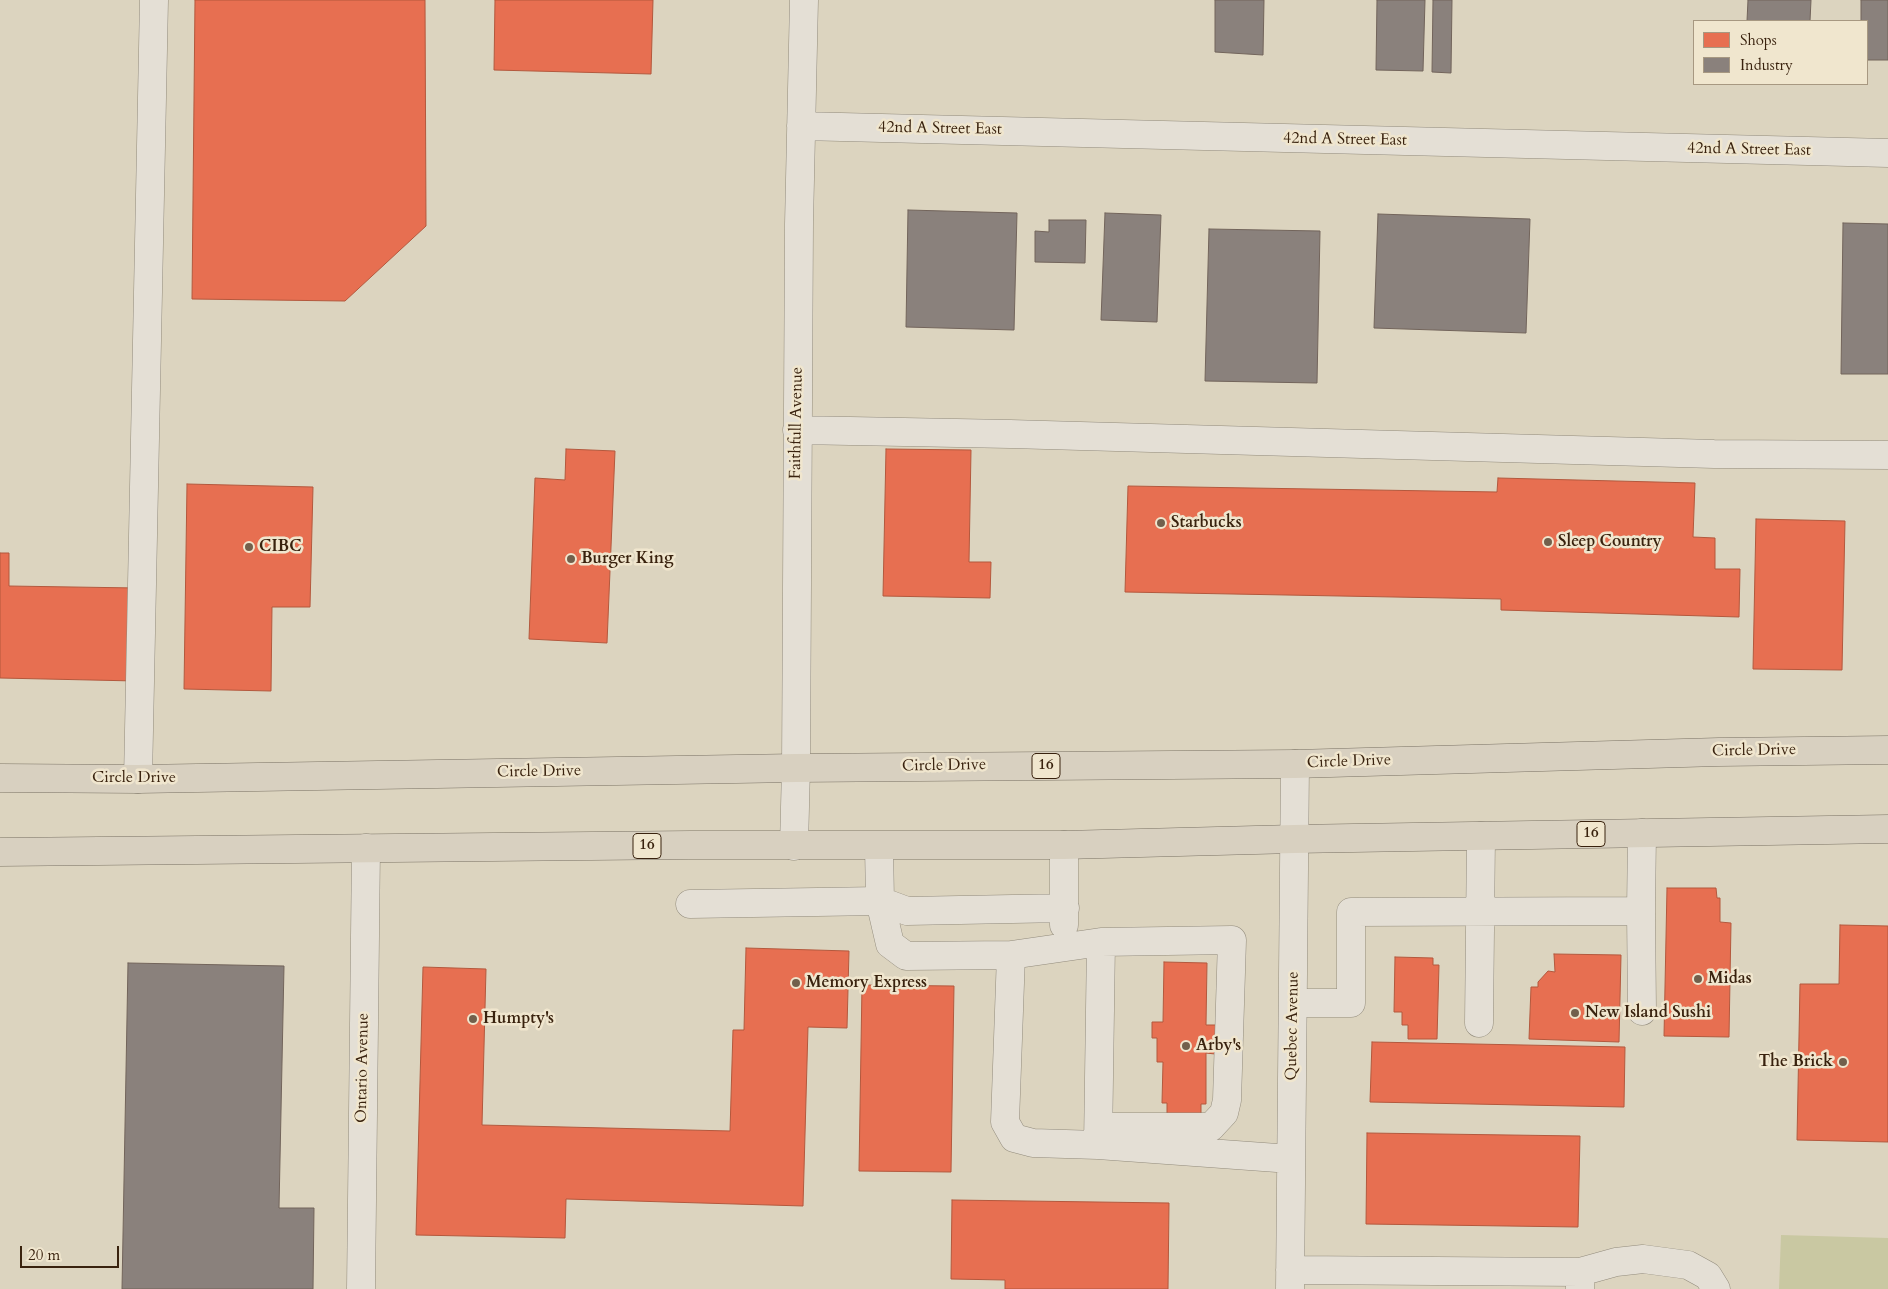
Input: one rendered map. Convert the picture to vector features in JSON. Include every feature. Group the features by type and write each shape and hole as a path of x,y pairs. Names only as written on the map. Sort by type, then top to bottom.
{"highway":[{"name":"Circle Drive","path":"0,778 138,779 796,768 1295,764 1719,752 1888,750"},
{"name":"16","path":"0,852 366,848 1064,845 1294,839 1888,829"}],"street":[{"path":"138,779 154,0"},
{"name":"Faithfull Avenue","path":"794,846 797,430 804,0"},
{"name":"42nd A Street East","path":"801,126 1888,153"},
{"path":"797,430 1050,435 1714,454 1888,455"},
{"name":"Quebec Avenue","path":"1290,1280 1295,764"},
{"path":"1642,833 1642,1011"},
{"path":"1479,1023 1481,836"},
{"path":"1064,845 1064,947"},
{"path":"879,846 880,901 890,944 906,956 1011,956 1101,942 1232,940 1227,1100 1224,1113 1211,1127 1033,1143 1014,1138 1005,1122 1011,956"},
{"name":"Ontario Avenue","path":"361,1289 366,848"},
{"path":"690,904 880,901 907,911 1065,908"},
{"path":"1293,1003 1351,1004 1351,912 1642,911"},
{"path":"1099,1136 1101,942"},
{"path":"1099,1136 1291,1159"},
{"path":"1290,1280 1580,1280 1616,1262 1643,1259 1688,1265 1708,1276 1716,1289"}],"green space":[{"path":"1781,1235 1888,1238 1888,1289 1779,1289"}],"building: Shops":[{"path":"195,0 425,0 426,226 345,301 192,299"},
{"path":"495,0 653,0 651,74 494,70"},
{"name":"Burger King","path":"566,449 615,451 607,643 529,639 535,478 565,480"},
{"path":"886,449 971,450 969,562 991,562 990,598 883,596"},
{"path":"1498,478 1695,483 1693,537 1715,538 1715,569 1740,569 1739,617 1501,610 1501,599 1125,592 1128,486 1497,492"},
{"name":"CIBC","path":"187,484 313,487 310,607 272,607 271,691 184,689"},
{"path":"1756,519 1845,521 1842,670 1753,669"},
{"path":"0,553 9,553 9,586 137,588 136,681 0,678"},
{"name":"Midas","path":"1667,888 1716,888 1717,898 1720,898 1720,922 1731,923 1729,1037 1664,1036"},
{"name":"The Brick","path":"1840,925 1888,926 1888,1142 1797,1140 1800,984 1839,984"},
{"path":"746,948 849,951 847,1028 808,1027 803,1206 566,1199 565,1238 416,1235 423,967 486,969 482,1125 730,1131 733,1030 744,1030"},
{"name":"New Island Sushi","path":"1554,954 1621,955 1619,1042 1529,1039 1531,987 1538,987 1538,982 1548,971 1555,972"},
{"path":"1395,957 1433,958 1433,965 1439,965 1437,1039 1408,1039 1408,1025 1402,1025 1402,1012 1394,1012"},
{"name":"Arby's","path":"1164,962 1207,963 1206,1025 1216,1025 1215,1054 1206,1053 1206,1104 1201,1104 1201,1116 1167,1115 1167,1103 1162,1103 1163,1062 1157,1062 1157,1038 1152,1038 1152,1022 1163,1022"},
{"path":"862,985 954,986 951,1172 859,1171"},
{"path":"1372,1042 1625,1047 1624,1107 1370,1102"},
{"path":"1367,1133 1580,1136 1578,1227 1366,1224"},
{"path":"952,1200 1169,1203 1168,1289 1005,1289 1005,1280 951,1279"}],"building: Industry":[{"path":"1215,0 1264,0 1263,55 1215,52"},
{"path":"1377,0 1425,0 1423,71 1376,70"},
{"path":"1433,0 1452,0 1451,73 1432,72"},
{"path":"1748,0 1811,0 1810,20 1747,20"},
{"path":"1861,0 1888,0 1888,60 1868,60 1868,20 1861,20"},
{"path":"908,210 1017,213 1014,330 906,327"},
{"path":"1105,213 1161,215 1157,322 1101,320"},
{"path":"1378,214 1530,219 1526,333 1374,328"},
{"path":"1049,220 1086,220 1085,263 1035,262 1035,231 1049,232"},
{"path":"1843,223 1888,224 1888,374 1841,374"},
{"path":"1209,229 1320,231 1317,383 1205,381"},
{"path":"128,963 284,966 279,1208 314,1208 313,1289 122,1289"}],"place":[{"name":"Starbucks","path":"1161,523"},
{"name":"Sleep Country","path":"1548,542"},
{"name":"CIBC","path":"249,547"},
{"name":"Burger King","path":"571,559"},
{"name":"Midas","path":"1698,979"},
{"name":"Memory Express","path":"796,983"},
{"name":"New Island Sushi","path":"1575,1013"},
{"name":"Humpty's","path":"473,1019"},
{"name":"Arby's","path":"1186,1046"},
{"name":"The Brick","path":"1843,1062"}]}
